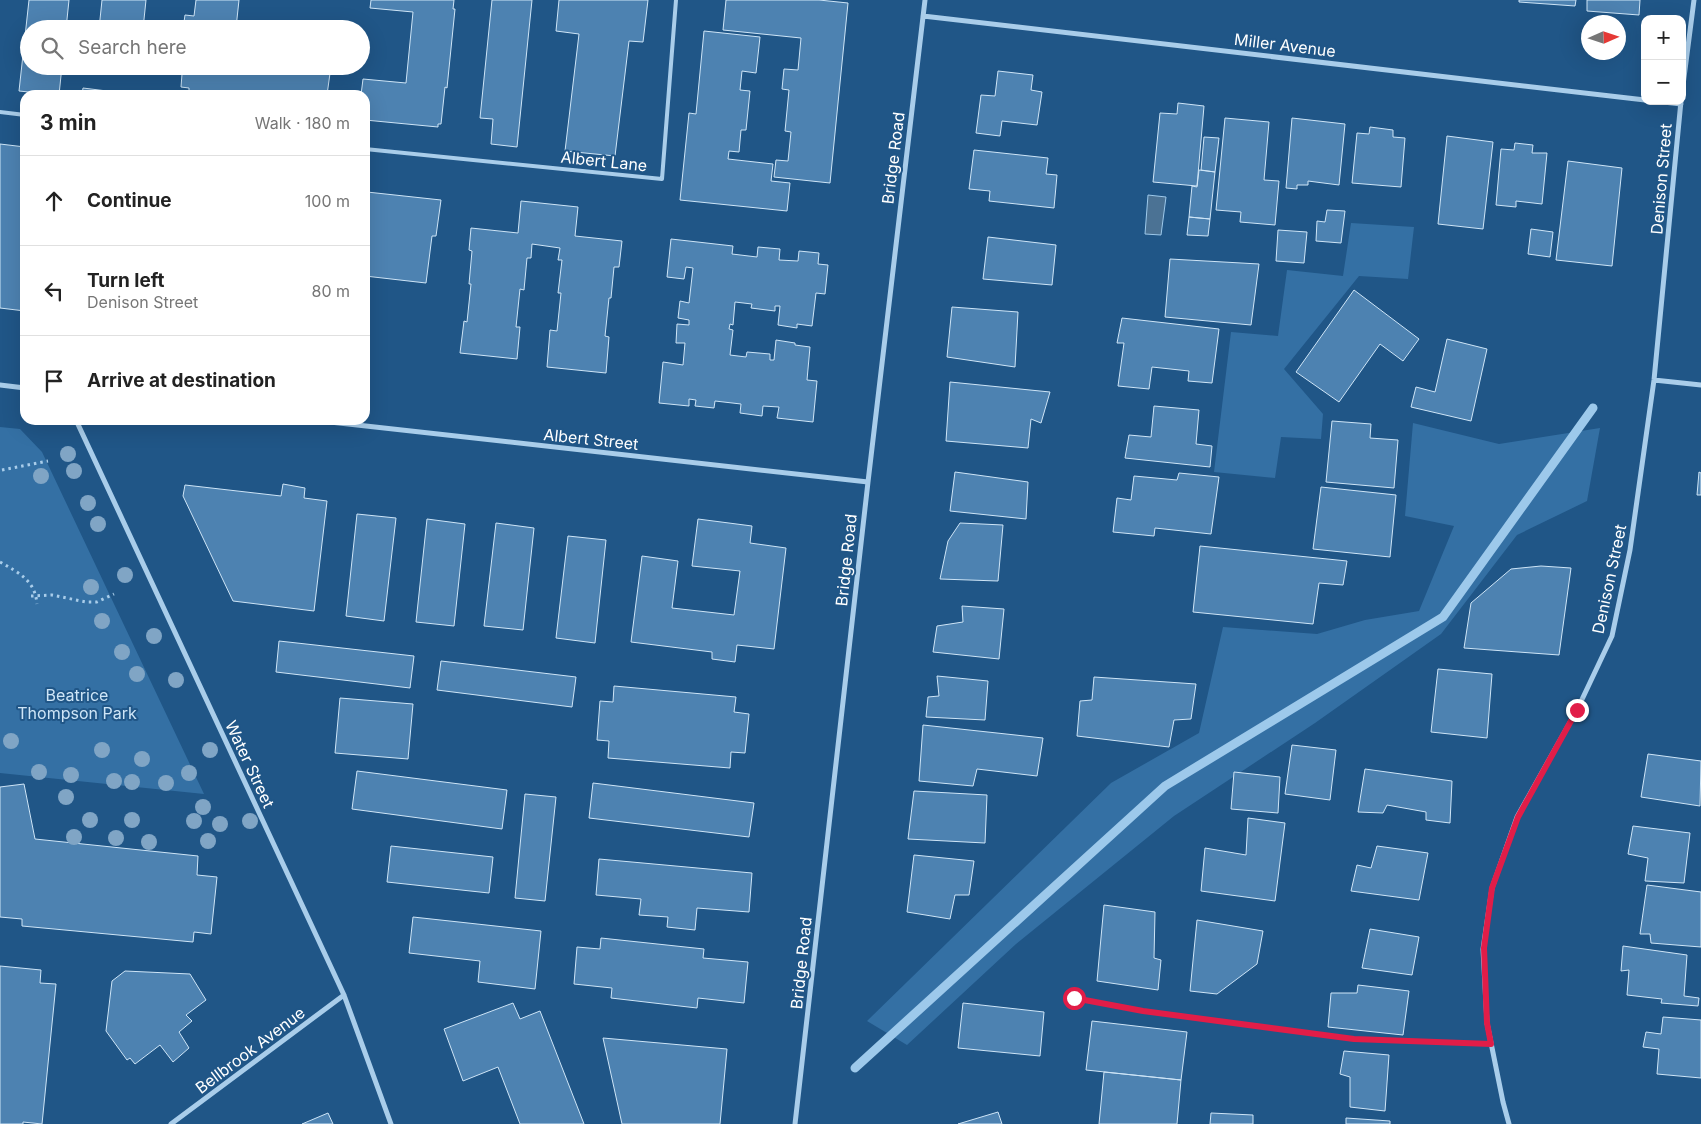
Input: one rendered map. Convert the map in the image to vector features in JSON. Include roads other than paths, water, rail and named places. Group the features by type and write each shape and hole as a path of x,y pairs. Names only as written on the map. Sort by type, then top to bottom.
{"street":[{"name":"Bridge Road","path":"795,1124 925,0"},
{"path":"1686,62 1694,0"},
{"name":"Miller Avenue","path":"923,16 1641,100"},
{"name":"Denison Street","path":"1510,1124 1503,1102 1487,1023 1484,948 1492,888 1518,817 1577,710 1612,636 1630,550 1654,380 1681,105"},
{"path":"1654,380 1701,385"},
{"path":"0,385 20,387"},
{"name":"Water Street","path":"78,425 344,995 391,1124"},
{"name":"Albert Street","path":"357,425 868,482"},
{"name":"Bellbrook Avenue","path":"171,1124 344,995"}],"lane":[{"name":"Albert Lane","path":"370,150 662,179 676,0"},
{"path":"0,112 20,114"},
{"path":"1074,998 1143,1011 1354,1039 1491,1044"}],"waterway":[{"path":"855,1068 1165,786 1443,617 1593,408"}],"park label":[{"name":"Beatrice Thompson Park","path":"77,704"}]}
